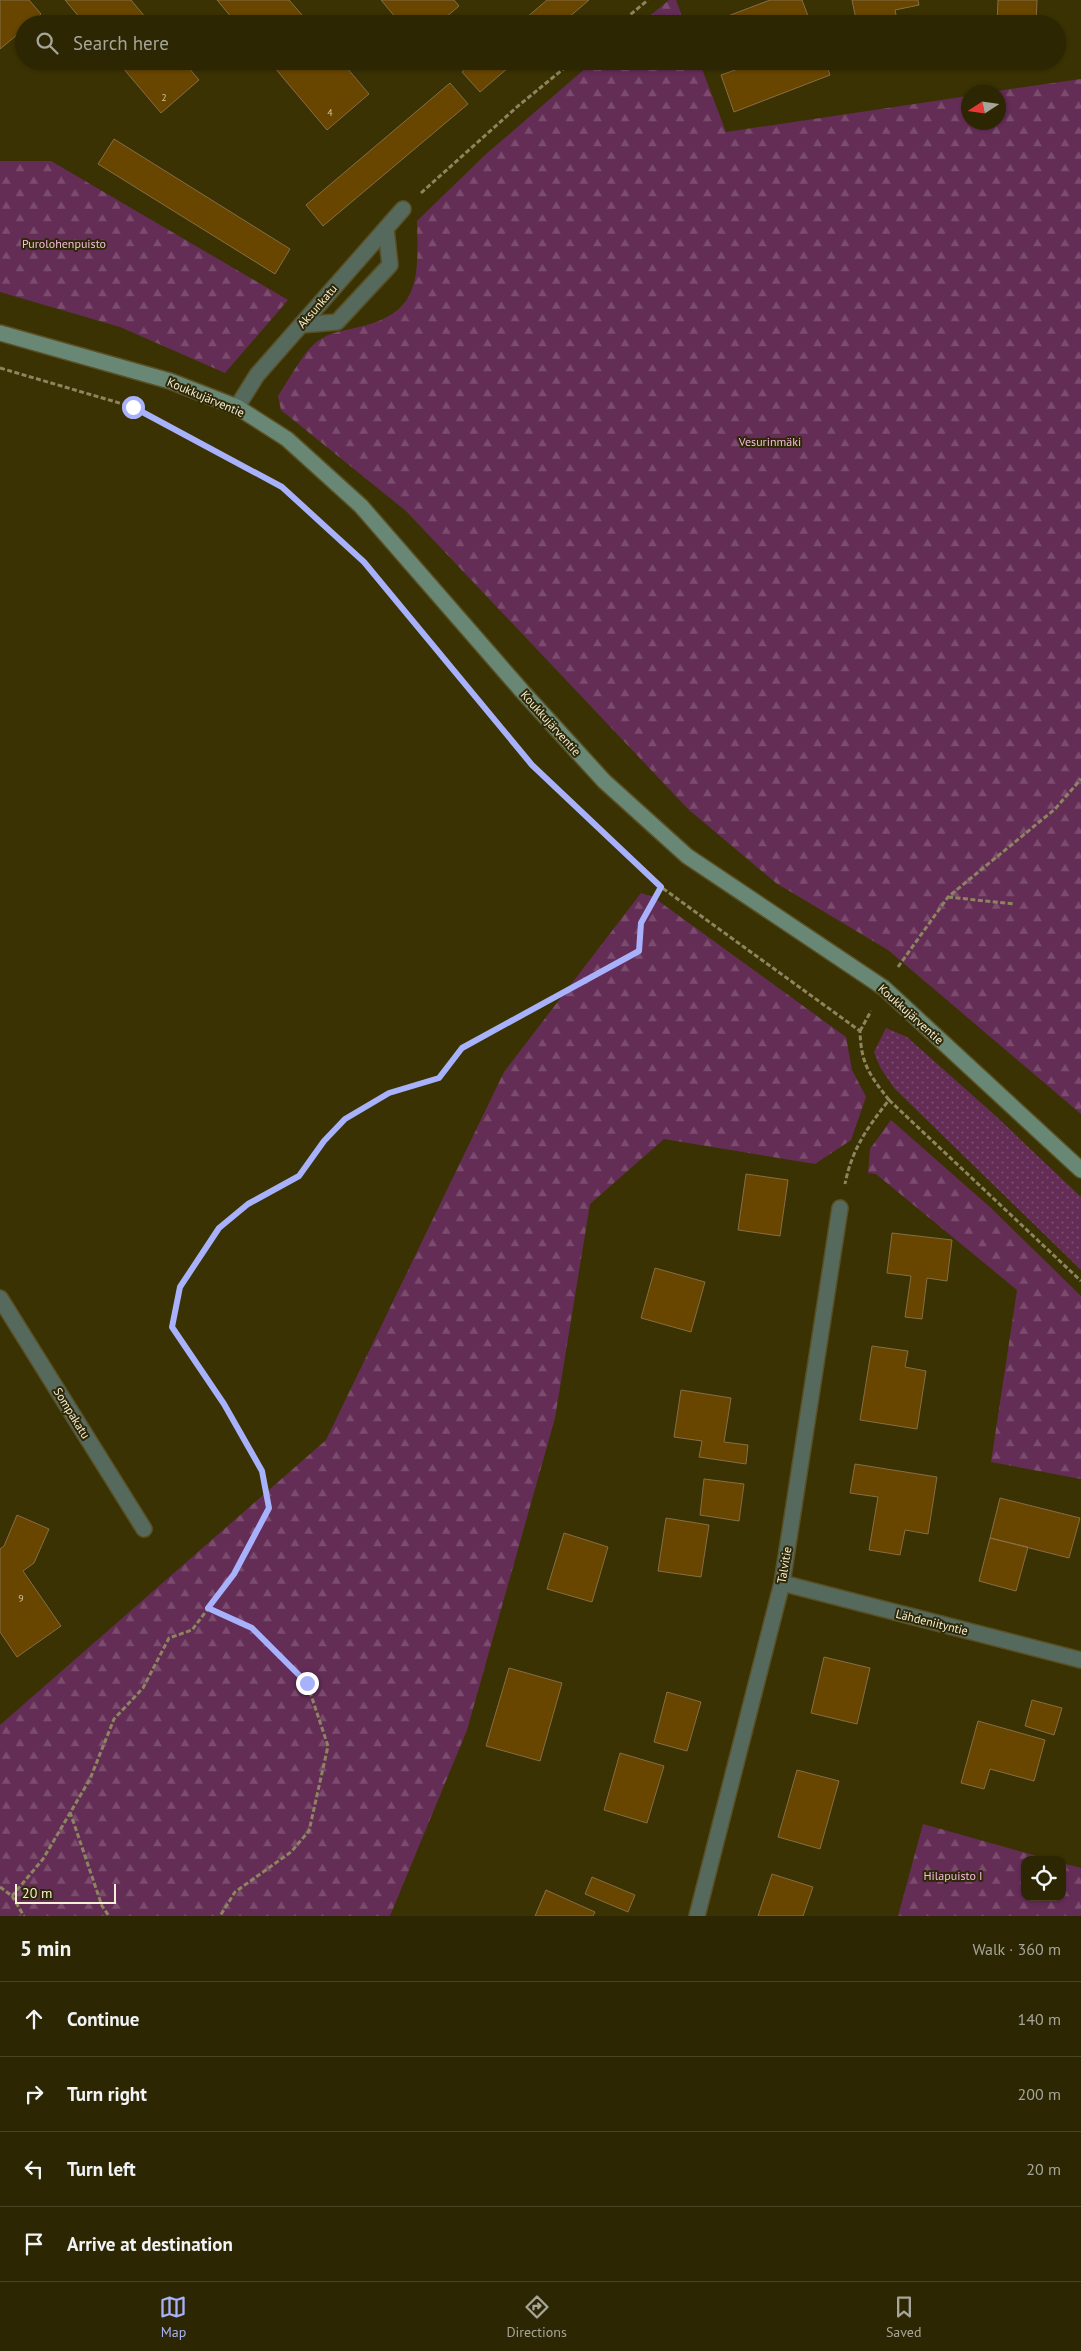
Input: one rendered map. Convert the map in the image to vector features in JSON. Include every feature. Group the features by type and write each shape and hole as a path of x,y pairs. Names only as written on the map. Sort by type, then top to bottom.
{"street":[{"name":"Aksunkatu","path":"237,407 257,375 403,209"},
{"path":"301,325 337,322 390,265 386,229"},
{"name":"Koukkujärventie","path":"0,333 170,381 237,407 287,439 361,506 522,691 598,774 652,825 687,856 884,988 1081,1170"},
{"name":"Talvitie","path":"697,1916 782,1583 840,1208"},
{"name":"Sompakatu","path":"0,1298 144,1529"},
{"name":"Lähdeniityntie","path":"782,1583 1081,1660"}],"path":[{"path":"630,15 648,0"},
{"path":"403,209 518,106 562,70"},
{"path":"0,368 133,407 282,487 364,562 532,765 661,887 860,1031 860,1053 870,1075 889,1100 1081,1281"},
{"path":"884,988 948,897 1055,809 1081,779"},
{"path":"12,1896 43,1859 90,1779 114,1719 143,1688 169,1638 192,1630 234,1574 269,1508 262,1471 224,1404 172,1327 180,1287 219,1228 248,1204 299,1176 324,1141 345,1119 389,1093 439,1078 462,1048 639,951 641,923 661,887"},
{"path":"948,897 1014,904"},
{"path":"840,1208 848,1166 862,1134 889,1100"},
{"path":"208,1608 252,1628 307,1683 328,1746 308,1830 291,1852 235,1892 220,1916"},
{"path":"70,1811 102,1906 109,1916"},
{"path":"0,1887 12,1896 24,1916"}],"green space":[{"path":"669,0 676,0 682,15 651,15"},
{"name":"Vesurinmäki","path":"584,70 702,70 726,132 961,97 961,130 1006,130 1006,90 1081,79 1081,1114 888,950 776,883 688,809 406,511 281,410 278,396 308,350 317,341 344,330 377,322 393,313 404,303 412,291 415,276 417,221 485,155"},
{"name":"Purolohenpuisto","path":"0,161 51,161 288,300 225,373 120,327 0,292"},
{"path":"641,893 653,897 846,1037 852,1070 866,1097 851,1140 815,1164 664,1139 590,1204 555,1418 467,1730 390,1916 0,1916 0,1725 326,1440 504,1072"},
{"path":"886,1028 907,1037 998,1118 1081,1197 1081,1270 894,1088 880,1067 874,1052"},
{"path":"891,1120 991,1208 1081,1296 1081,1479 991,1462 1017,1290 876,1174 868,1173 870,1149"},
{"name":"Hilapuisto I","path":"923,1824 1037,1856 1021,1856 1021,1901 1066,1901 1066,1864 1081,1868 1081,1916 898,1916"}],"building":[{"path":"0,0 29,0 41,14 15,15 15,36 0,49"},
{"path":"65,0 131,0 144,15 78,15"},
{"path":"217,0 289,0 302,15 230,15"},
{"path":"381,0 454,0 459,6 448,15 394,15"},
{"path":"547,0 589,0 572,15 530,15"},
{"path":"770,0 802,0 808,15 731,15"},
{"path":"852,0 918,0 919,5 895,10 896,15 855,15"},
{"path":"998,0 1037,0 1036,15 997,15"},
{"path":"125,70 191,70 199,80 161,113"},
{"path":"277,70 349,70 369,94 327,130"},
{"path":"464,70 506,70 480,92 462,72"},
{"path":"735,70 828,70 830,75 734,112 721,75"},
{"path":"450,83 468,104 323,226 306,205"},
{"path":"114,139 290,249 275,274 98,164"},
{"path":"746,1174 788,1180 780,1236 738,1230"},
{"path":"892,1233 952,1240 947,1281 927,1278 922,1319 905,1317 911,1276 887,1273"},
{"path":"655,1268 705,1282 691,1332 641,1318"},
{"path":"872,1346 908,1351 905,1367 926,1371 917,1429 860,1420"},
{"path":"681,1390 731,1398 724,1442 748,1445 746,1464 699,1457 702,1441 674,1437"},
{"path":"855,1464 937,1477 928,1534 905,1530 900,1555 869,1550 878,1497 850,1493"},
{"path":"704,1479 744,1484 739,1521 700,1515"},
{"path":"1000,1498 1080,1518 1069,1558 990,1538"},
{"path":"17,1515 49,1529 34,1563 23,1571 61,1626 17,1657 0,1632 0,1549 4,1546"},
{"path":"666,1518 709,1525 701,1577 658,1571"},
{"path":"564,1533 608,1547 592,1602 547,1589"},
{"path":"990,1538 1028,1547 1016,1591 979,1581"},
{"path":"824,1657 870,1668 857,1724 811,1713"},
{"path":"509,1668 562,1683 540,1761 486,1746"},
{"path":"667,1692 701,1702 687,1751 654,1742"},
{"path":"1032,1700 1062,1708 1054,1735 1025,1726"},
{"path":"978,1721 1045,1740 1034,1781 990,1769 984,1789 961,1783"},
{"path":"620,1753 664,1766 647,1823 604,1810"},
{"path":"797,1770 839,1781 820,1849 778,1837"},
{"path":"772,1874 813,1887 803,1916 758,1916"},
{"path":"592,1877 635,1895 628,1912 585,1894"},
{"path":"546,1890 595,1912 593,1916 535,1916"}],"route":[{"path":"133,407 282,487 364,562 532,765 661,887 641,923 639,951 544,1005 462,1048 439,1078 389,1093 345,1119 324,1141 299,1176 248,1204 219,1228 180,1287 172,1327 224,1404 262,1471 269,1508 234,1574 208,1608 252,1628 307,1683"}]}
